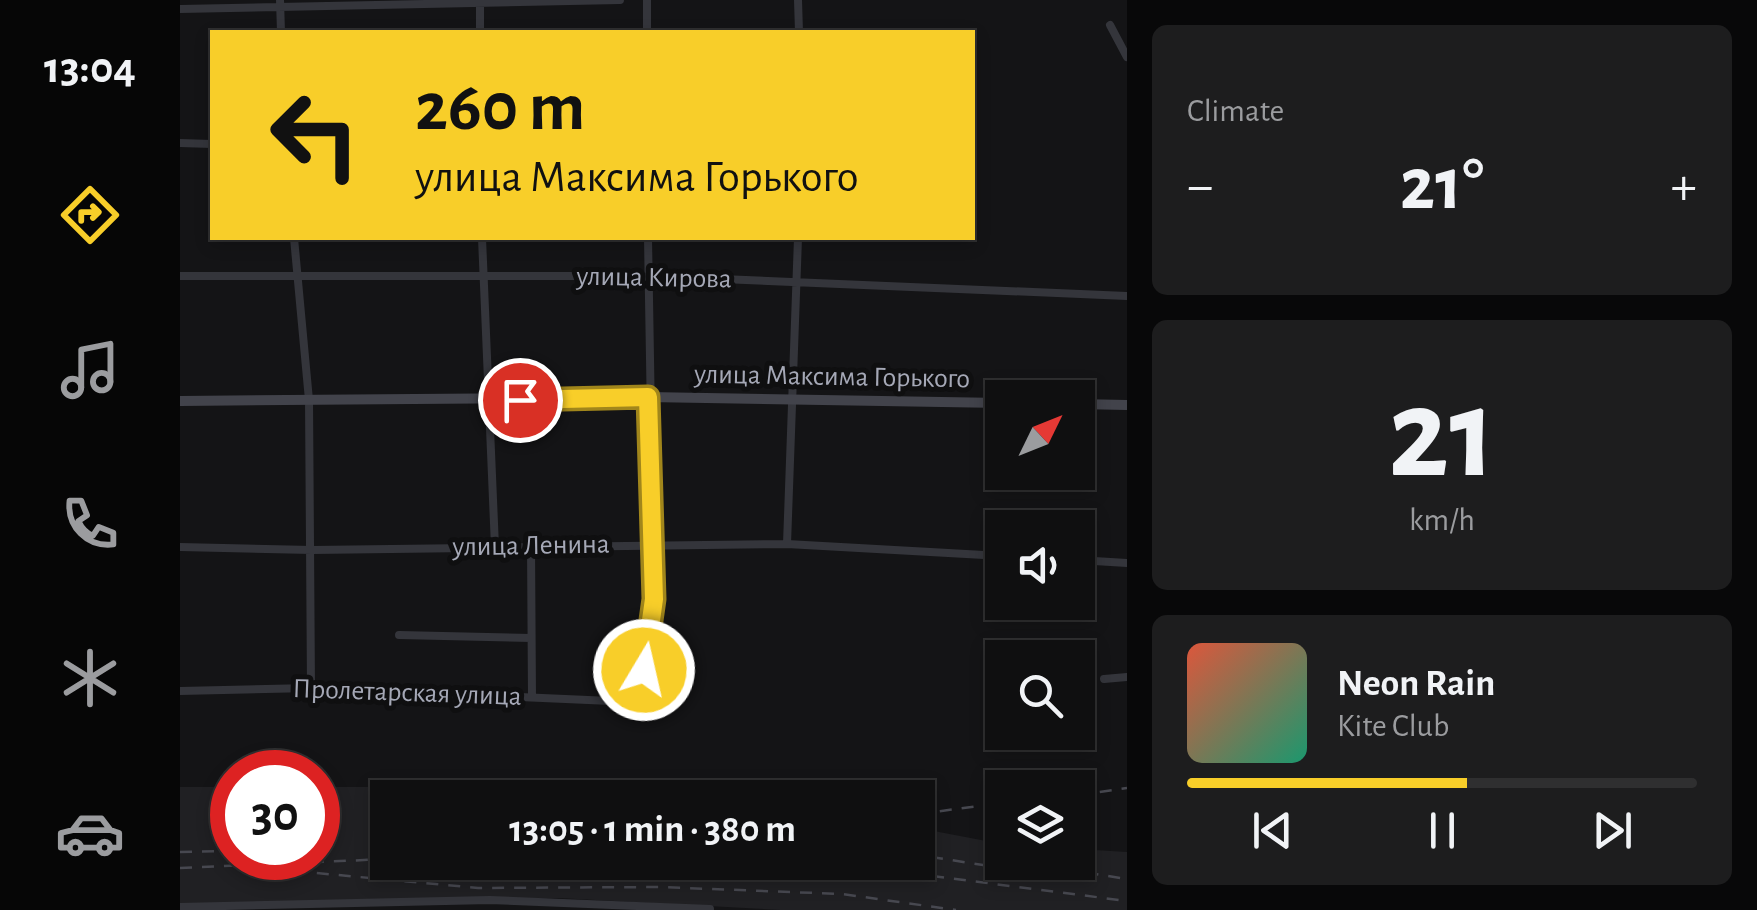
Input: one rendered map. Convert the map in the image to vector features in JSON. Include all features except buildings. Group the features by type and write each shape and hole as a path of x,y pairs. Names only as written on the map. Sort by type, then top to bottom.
{"street":[{"path":"180,9 280,4 480,6 620,0"},
{"path":"647,0 647,30"},
{"path":"798,0 798,30"},
{"path":"280,4 281,30"},
{"path":"480,6 480,30"},
{"path":"1110,24 1127,57"},
{"path":"180,144 210,144"},
{"path":"294,240 308,400 311,688"},
{"path":"482,240 495,547"},
{"path":"648,240 652,544"},
{"path":"786,544 798,240"},
{"name":"улица Кирова","path":"180,276 648,276 1127,296"},
{"name":"улица Максима Горького","path":"180,402 648,397 985,402"},
{"path":"1095,404 1127,405"},
{"name":"Пролетарская улица","path":"180,691 311,688 634,702 650,649 654,599 652,544"},
{"name":"улица Ленина","path":"180,547 312,550 786,544 985,555"},
{"path":"531,546 532,697"},
{"path":"1095,561 1127,563"},
{"path":"399,635 531,638"},
{"path":"1104,678 1127,677"},
{"path":"180,907 490,905 710,909"}],"shaded area":[{"path":"180,787 210,787 210,880 340,880 340,787 370,787 370,880 935,880 935,831 985,841 985,880 1095,880 1095,850 1127,852 1127,910 781,910 558,898 180,908"}],"railway":[{"path":"1095,793 1127,788"},
{"path":"935,812 985,805"},
{"path":"180,852 210,851"},
{"path":"935,858 985,865"},
{"path":"180,868 370,860"},
{"path":"1095,874 1127,879"},
{"path":"340,875 478,888 659,887 842,894 956,910"},
{"path":"935,876 1127,901"}],"route":[{"path":"520,400 648,397 654,599 650,649 644,670"}]}
